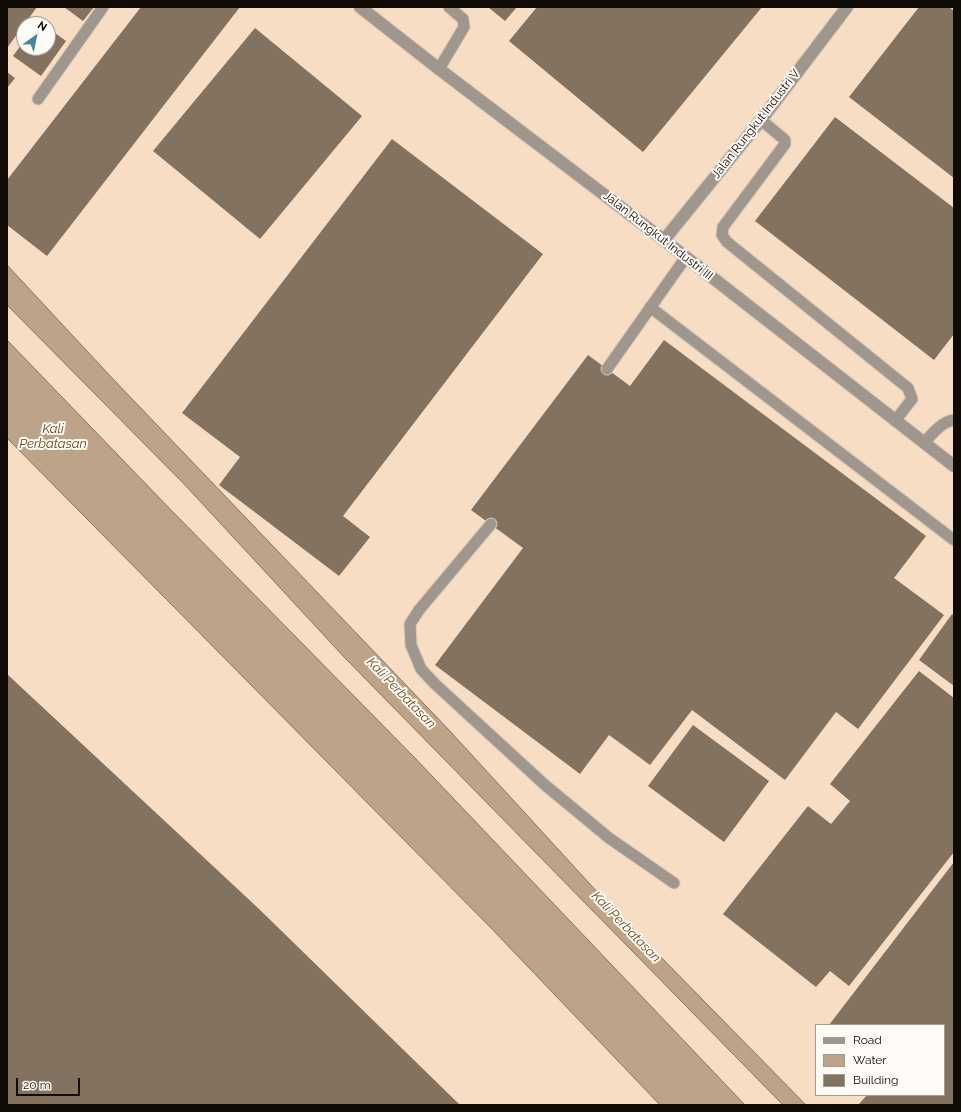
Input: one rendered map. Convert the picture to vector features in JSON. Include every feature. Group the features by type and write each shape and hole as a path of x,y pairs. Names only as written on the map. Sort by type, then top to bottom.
{"street":[{"name":"Jalan Rungkut Industri III","path":"360,7 664,240 954,466"},
{"name":"Jalan Rungkut Industri V","path":"664,240 761,120 847,7"}],"lane":[{"path":"38,98 103,7"},
{"path":"439,69 464,27 463,19 449,7"},
{"path":"761,120 785,140 785,144 723,227 722,235 727,242 908,388 912,399 895,421"},
{"path":"606,369 686,257"},
{"path":"650,307 954,540"},
{"path":"924,443 935,430 948,421 954,420"},
{"path":"491,524 419,610 410,624 411,645 421,669 435,684 545,785 609,838 674,883"}],"shaded area":[{"path":"7,7 954,7 954,1105 7,1105"}],"water":[{"name":"Kali Perbatasan","path":"7,265 113,379 449,730 600,895 806,1105 783,1105 344,657 185,485 7,305"},
{"name":"Kali Perbatasan","path":"7,340 171,510 414,757 745,1105 660,1105 491,928 7,438"}],"building":[{"path":"7,7 37,7 30,16 16,16 16,36 7,48"},
{"path":"64,7 94,7 83,21"},
{"path":"141,7 240,7 47,256 7,225 7,180"},
{"path":"488,7 517,7 505,21"},
{"path":"537,7 762,7 643,152 509,41"},
{"path":"919,7 949,7 954,11 954,178 849,97"},
{"path":"255,28 362,116 260,239 153,151"},
{"path":"56,34 66,41 56,55"},
{"path":"16,52 16,56 55,56 41,76 13,56"},
{"path":"7,72 15,78 7,88"},
{"path":"835,117 954,208 954,334 934,360 755,221"},
{"path":"392,139 543,254 343,516 370,537 339,576 219,485 240,457 182,413"},
{"path":"664,340 926,536 894,578 944,615 858,729 836,712 785,780 692,710 650,765 609,735 580,774 435,665 523,548 471,510 588,355 630,386"},
{"path":"952,614 954,616 954,686 919,660"},
{"path":"919,671 954,698 954,852 849,986 830,971 816,987 723,914 808,806 831,824 850,801 830,784"},
{"path":"7,674 258,908 460,1105 7,1105"},
{"path":"693,725 769,781 724,842 648,786"},
{"path":"954,862 954,1105 859,1104 866,1096 945,1096 945,1024 830,1024"}]}
